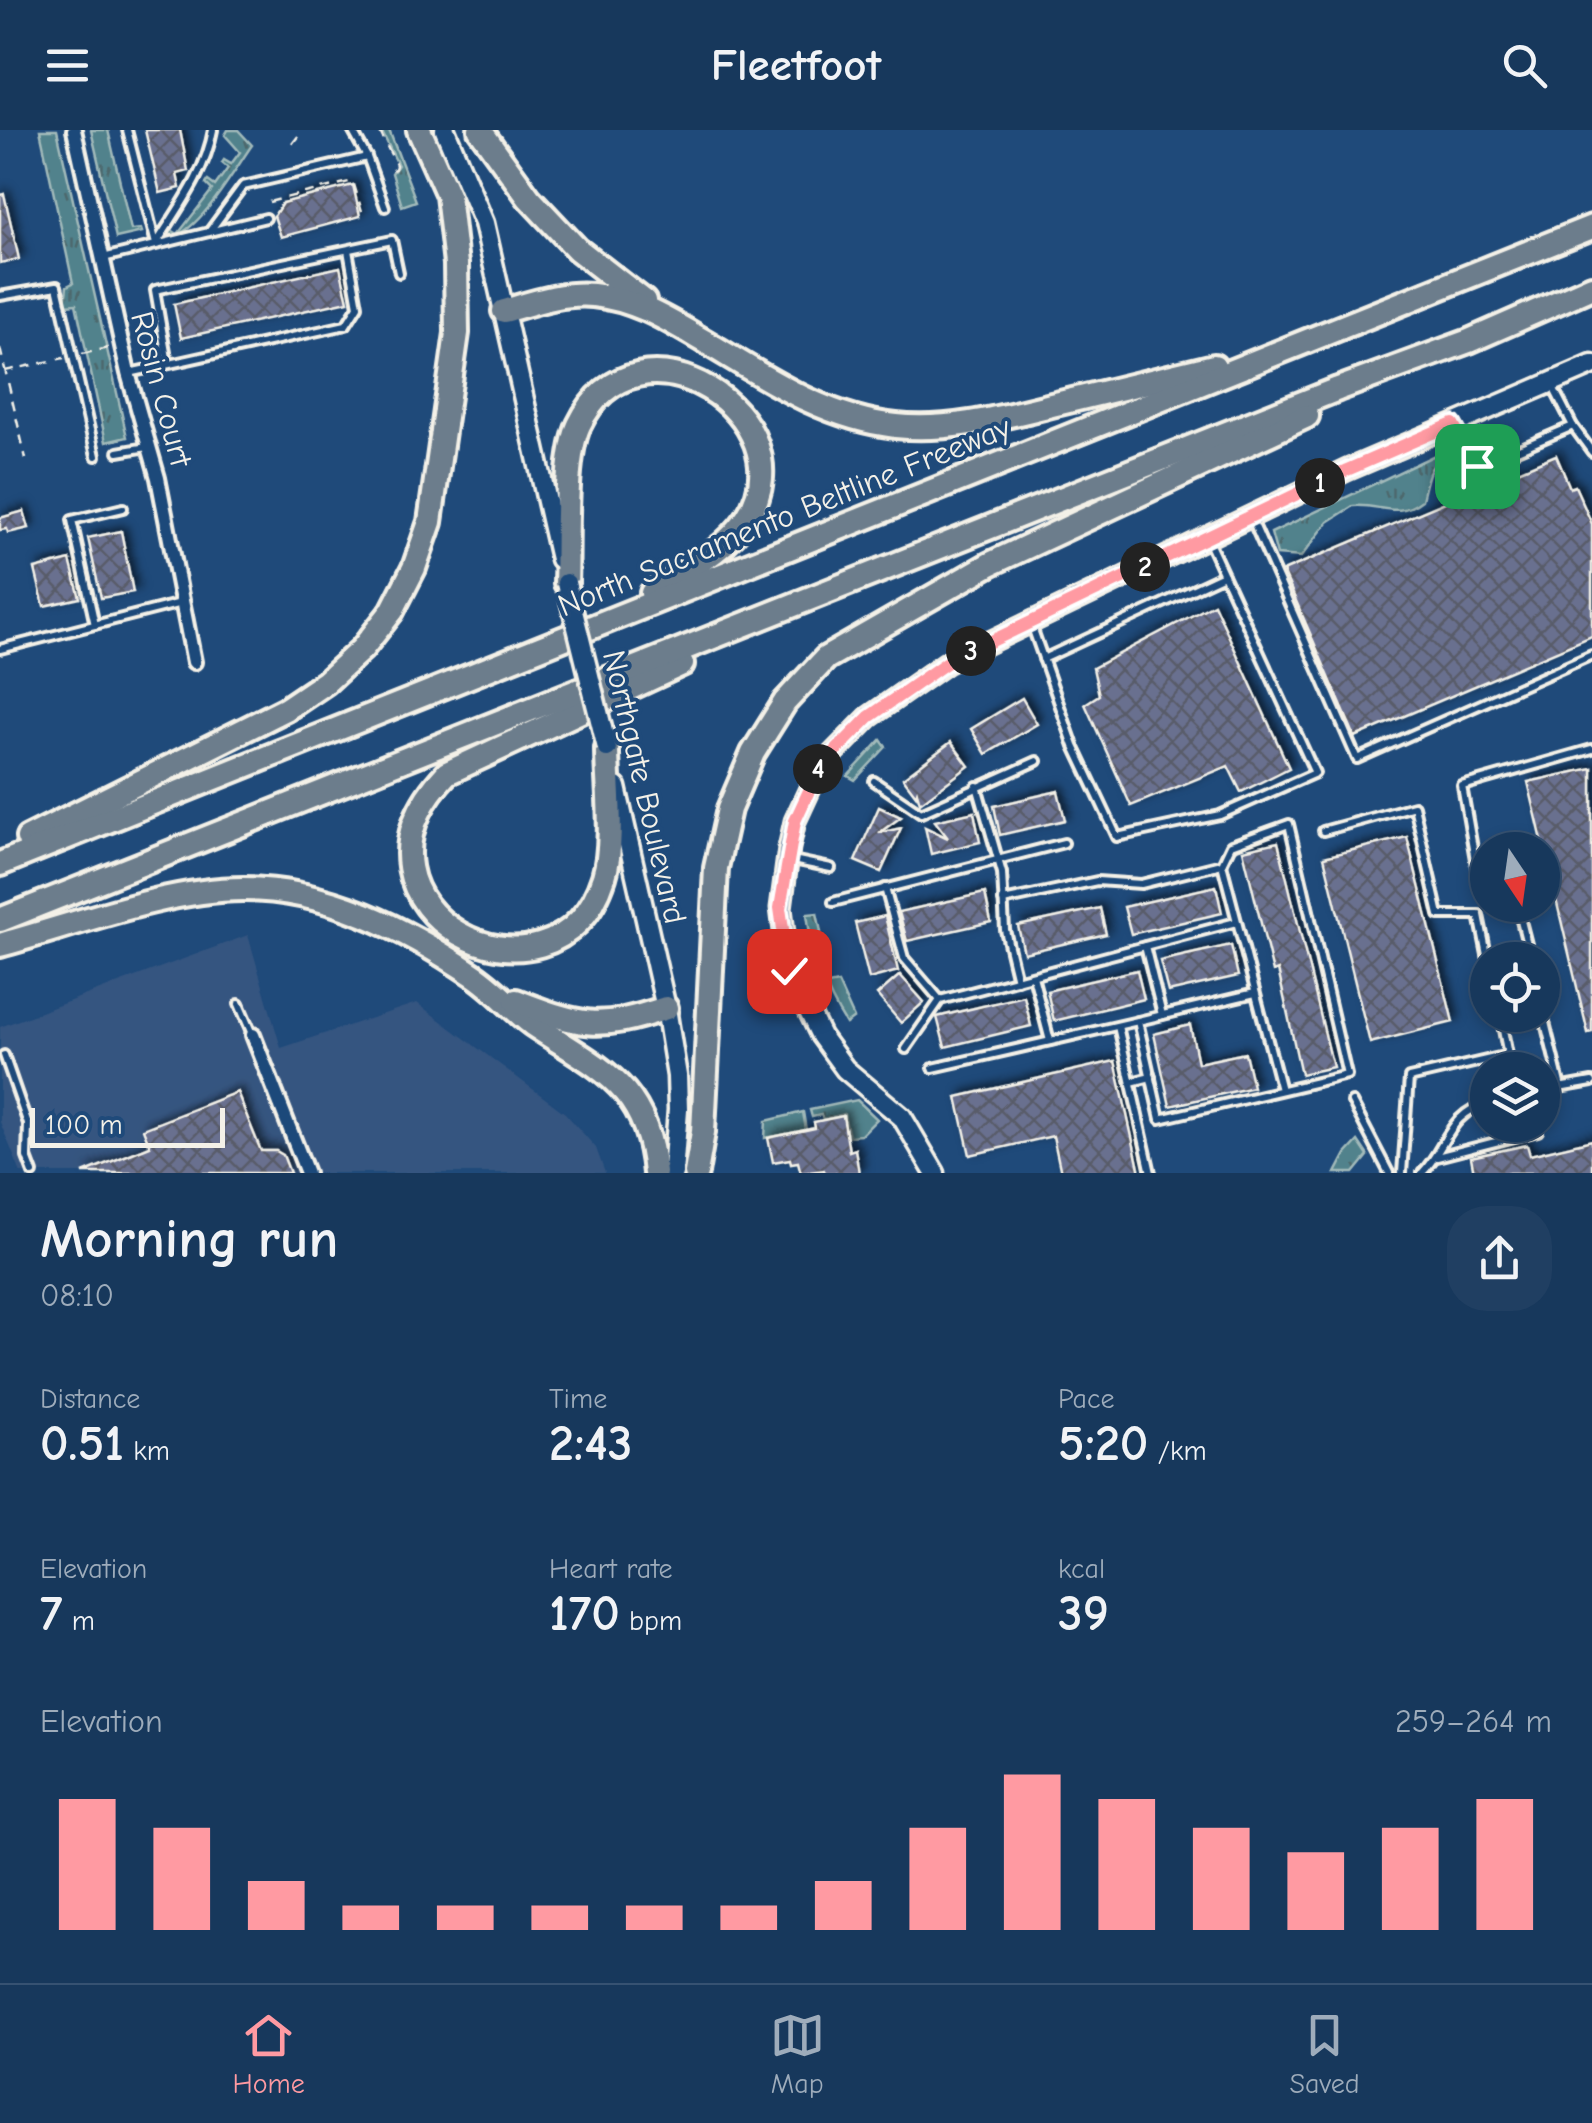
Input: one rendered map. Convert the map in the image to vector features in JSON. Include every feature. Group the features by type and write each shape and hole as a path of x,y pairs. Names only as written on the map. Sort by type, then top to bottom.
{"highway":[{"path":"0,852 286,709 350,660 392,611 414,568 430,522 457,334 456,264 448,195 420,130"},
{"path":"480,130 529,198 577,249 666,319"},
{"name":"North Sacramento Beltline Freeway","path":"0,864 1592,227"},
{"path":"696,1173 703,1132 716,868 729,809 752,753 785,702 826,658 990,564 1592,287"},
{"path":"504,311 549,298 590,294 630,301 801,399 848,417 896,426 946,427 996,419 1296,346"},
{"path":"0,920 1338,389 1469,341"},
{"path":"566,584 572,453 579,426 594,402 617,384 644,374 672,373 711,388 745,420 758,451 759,484 749,515 730,541 617,618"},
{"path":"606,748 605,874 592,904 570,929 540,945 507,950 474,944 445,926 426,905 413,878 409,849 414,820 426,794 447,773 912,558"},
{"path":"0,946 178,896 243,889 303,895 361,912 475,976 527,1020 610,1075 646,1124 653,1143 656,1173"},
{"path":"498,994 586,1024 615,1024 666,1008"}],"street":[{"name":"Rosin Court","path":"74,130 128,373 149,446 194,662"},
{"name":"Northgate Boulevard","path":"445,130 484,224 666,1008 677,1076 673,1173"},
{"path":"935,1173 902,1117 845,1070 821,1036 789,971 780,908 795,821 820,767 869,717 946,663 1250,516 1592,365"},
{"path":"253,1035 307,1173"}],"lane":[{"path":"127,130 156,244"},
{"path":"156,244 198,179 209,152 212,130"},
{"path":"352,130 385,207"},
{"path":"208,232 243,186 367,158"},
{"path":"102,258 266,218"},
{"path":"168,364 155,290 392,240 399,273"},
{"path":"128,373 346,325 358,306 348,249"},
{"path":"0,296 57,286 96,456"},
{"path":"1551,382 1573,426 1592,452"},
{"path":"1453,424 1477,466 1573,426"},
{"path":"118,452 149,446"},
{"path":"96,625 72,520 123,508"},
{"path":"1250,516 1357,759 1592,655"},
{"path":"1030,622 1074,746 1116,837 1220,815 1314,773 1207,537"},
{"path":"1044,659 1224,574"},
{"path":"0,649 182,602"},
{"path":"1471,832 1462,786 1592,750"},
{"path":"874,781 921,813 1038,761"},
{"path":"977,786 998,858 1005,930 1017,980"},
{"path":"1322,831 1414,806 1439,914 1479,915 1484,942"},
{"path":"1138,1021 1160,1119 1347,1075 1288,824 1230,844 1222,864 1282,1090"},
{"path":"833,902 1064,843"},
{"path":"788,860 831,868"},
{"path":"1003,901 1098,881 1141,884 1222,864"},
{"path":"886,888 904,958 940,1000"},
{"path":"906,1049 940,1000 1236,922"},
{"path":"1146,946 1162,1015"},
{"path":"1033,976 1050,1041"},
{"path":"933,1068 1255,993"},
{"path":"239,1004 253,1035"},
{"path":"1118,1026 1151,1173"},
{"path":"1402,1173 1409,1078 1508,1055 1503,1032"},
{"path":"1547,1032 1561,1088 1590,1085"},
{"path":"4,1055 28,1124 27,1157 33,1173"},
{"path":"1131,1082 1151,1077"},
{"path":"1352,1102 1389,1173"},
{"path":"1422,1173 1437,1157 1452,1124 1470,1108"},
{"path":"1437,1157 1495,1142"}],"path":[{"path":"292,144 303,130"},
{"path":"269,202 395,169 378,130"},
{"path":"353,182 364,218"},
{"path":"0,348 26,459"},
{"path":"5,371 110,348"}],"shaded area":[{"path":"248,935 281,1048 417,1003 565,1113 596,1148 605,1173 21,1173 0,1122 0,1027"}],"green space":[{"path":"40,130 57,130 127,437 106,442 76,304 65,305 67,286 73,283"},
{"path":"91,130 108,130 131,230 142,232 116,238"},
{"path":"228,130 238,130 252,145 206,210 178,234 212,190 206,184 208,181 215,186 228,168 222,163 224,160 231,164 240,152 225,135"},
{"path":"381,130 389,130 416,201 402,206 392,173 398,165"},
{"path":"1456,445 1471,475 1448,463 1435,464 1422,500 1413,506 1396,510 1353,506 1328,522 1301,557 1277,555 1271,533"},
{"path":"881,740 886,747 855,780 848,776"},
{"path":"817,913 821,932 815,934 828,985 838,983 854,1018 846,1024 825,985 812,944 807,914"},
{"path":"857,1100 877,1119 861,1135 849,1136 844,1114 823,1119 821,1115 812,1117 810,1110"},
{"path":"803,1112 806,1130 765,1138 766,1121"},
{"path":"1358,1141 1368,1156 1354,1173 1336,1173 1346,1154"}],"building":[{"path":"145,130 180,130 188,171 177,174 180,188 160,193"},
{"path":"353,185 360,216 281,237 274,216 282,203"},
{"path":"4,194 19,259 0,263 0,195"},
{"path":"340,267 348,301 181,338 174,304"},
{"path":"1556,455 1592,524 1592,636 1355,737 1283,571"},
{"path":"24,511 29,528 8,533 7,529 0,530 0,518"},
{"path":"121,531 133,592 101,598 88,538"},
{"path":"70,560 80,598 44,606 35,569"},
{"path":"1214,604 1289,768 1241,792 1228,766 1131,806 1085,704 1099,695 1093,668"},
{"path":"1022,698 1037,724 986,754 971,729"},
{"path":"951,742 969,766 920,803 917,792 916,795 903,778"},
{"path":"1592,768 1592,1032 1588,1033 1560,916 1560,832 1540,832 1528,782"},
{"path":"1058,791 1065,820 1000,835 994,806"},
{"path":"879,807 901,817 879,833 901,828 881,872 855,861"},
{"path":"974,812 980,842 931,854 925,827 948,838 935,821"},
{"path":"1407,837 1453,1022 1370,1043 1324,857"},
{"path":"1278,842 1333,1067 1301,1074 1278,970 1273,972 1243,850"},
{"path":"1216,886 1222,913 1131,934 1124,907"},
{"path":"985,893 991,922 907,941 899,912"},
{"path":"1100,908 1106,934 1024,953 1018,926"},
{"path":"885,916 898,971 869,979 855,923"},
{"path":"1231,945 1238,976 1168,992 1160,961"},
{"path":"1137,970 1144,999 1054,1021 1047,991"},
{"path":"900,975 924,1002 901,1023 877,995"},
{"path":"1024,996 1031,1026 945,1047 937,1017"},
{"path":"1190,1025 1198,1063 1245,1053 1253,1087 1170,1106 1154,1034"},
{"path":"1115,1061 1140,1173 1061,1173 1053,1136 970,1155 957,1097"},
{"path":"237,1092 261,1151 283,1155 290,1173 83,1173 150,1146 143,1129"},
{"path":"843,1116 849,1151 855,1149 859,1173 801,1173 798,1162 773,1162 768,1138 815,1128 814,1122"},
{"path":"1592,1140 1592,1173 1474,1173 1471,1157 1527,1145 1530,1155"}],"route":[{"path":"789,971 780,908 795,821 820,767 869,717 946,663 1347,470 1453,424 1477,466"}]}
